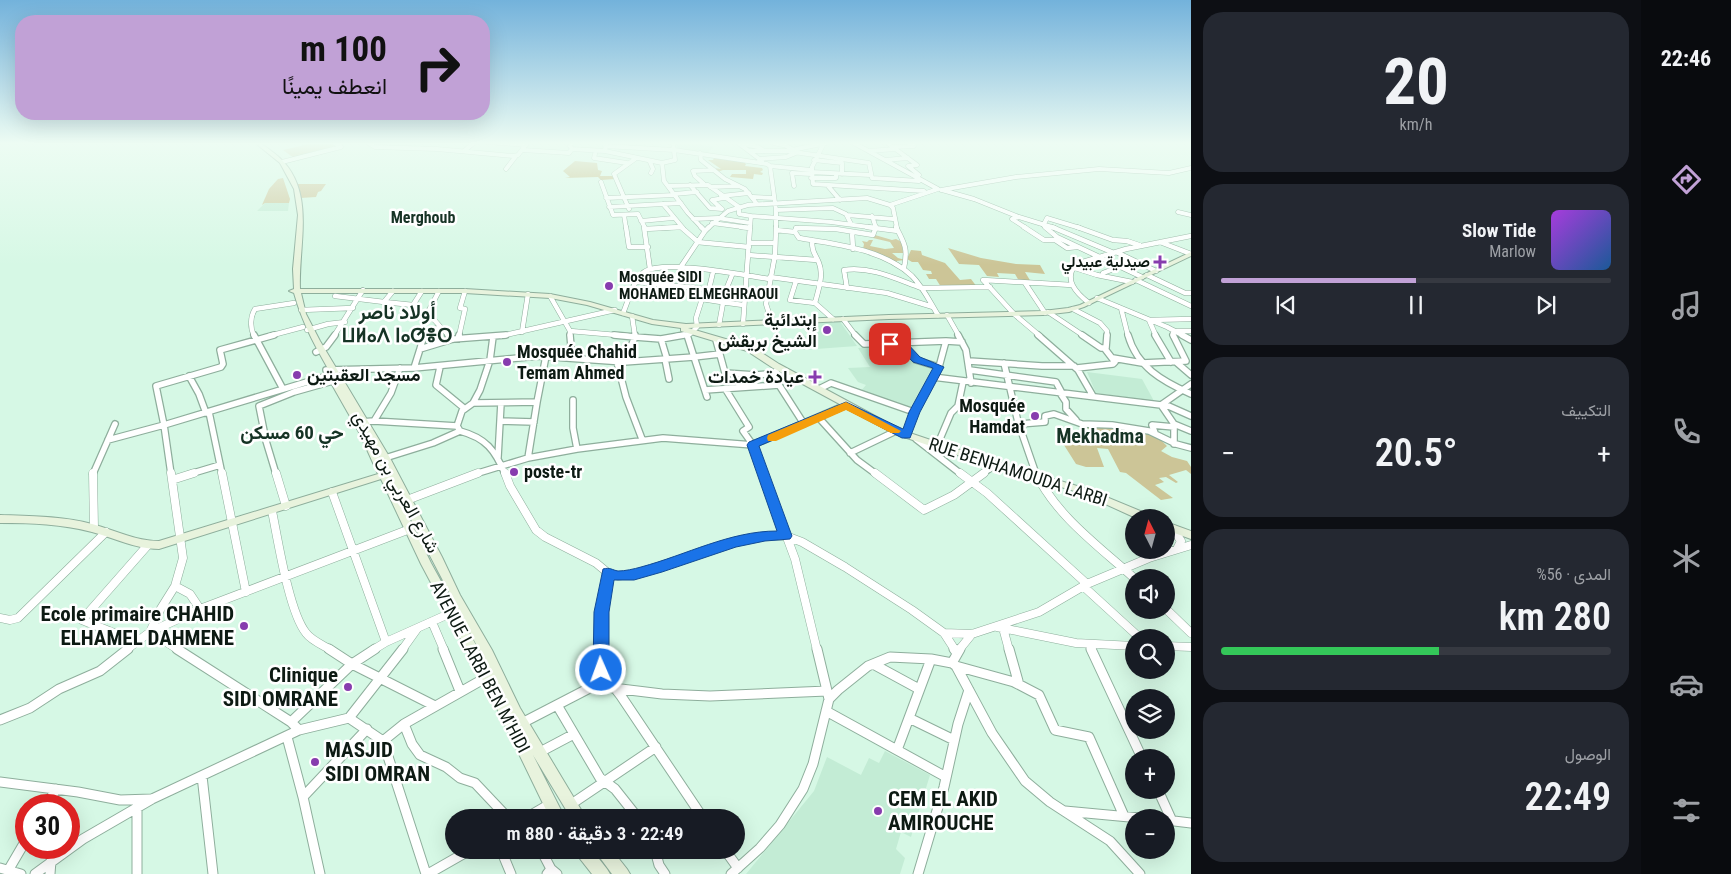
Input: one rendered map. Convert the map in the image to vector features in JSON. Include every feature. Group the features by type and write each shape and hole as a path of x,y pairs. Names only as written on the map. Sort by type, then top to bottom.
{"main road":[{"name":"AVENUE LARBI BEN M'HIDI","path":"290,183 295,197 294,291 306,329 352,407 388,474 410,530 487,677 553,809"},
{"path":"294,183 298,189 300,209 294,291 336,293 363,290 465,291 550,296 582,301 674,326"},
{"path":"692,331 719,325 938,315 1014,314 1073,309 1190,256"},
{"name":"شارع العربي بن مهيدي","path":"360,423 385,458 388,474 407,500 522,723 573,809"},
{"path":"0,519 59,521 94,528 147,546 181,539 388,474"},
{"path":"1175,529 1191,535"},
{"path":"544,790 558,783"},
{"path":"590,859 602,874"}],"street":[{"path":"601,183 613,215 638,214 645,229 650,269"},
{"path":"618,183 631,214"},
{"path":"666,183 705,230"},
{"path":"733,183 749,193 757,204"},
{"path":"772,183 776,210 776,230 774,258 766,304 772,323"},
{"path":"813,183 855,188 928,191"},
{"path":"927,183 1019,217 1042,223 1156,271"},
{"path":"855,188 865,198 890,205 928,191 981,183"},
{"path":"668,186 704,184 739,207"},
{"path":"690,185 710,208 724,210 757,204 840,200 877,196 873,189"},
{"path":"710,187 740,186"},
{"path":"828,186 840,200"},
{"path":"606,198 697,192"},
{"path":"724,210 712,200 749,193"},
{"path":"753,197 774,198"},
{"path":"609,207 681,203"},
{"path":"663,204 681,227 697,241 749,245 775,243"},
{"path":"890,205 893,208 893,219 907,248 904,268"},
{"path":"739,207 739,214 751,216 850,224 898,231"},
{"path":"776,210 835,208 847,215 893,219"},
{"path":"805,209 818,228"},
{"path":"680,268 705,230 724,210"},
{"path":"1178,212 1191,215"},
{"path":"624,215 629,247 648,247"},
{"path":"847,215 850,224"},
{"path":"743,324 751,216"},
{"path":"795,232 796,228 818,228 873,235 876,228 872,216"},
{"path":"1019,217 1012,219 1044,240 1055,241 1067,248 1077,246"},
{"path":"641,221 673,218"},
{"path":"694,219 718,218 750,226"},
{"path":"1042,223 1049,218 1114,240 1127,241 1141,246"},
{"path":"712,223 750,226"},
{"path":"1042,223 1050,231 1191,306"},
{"path":"645,229 681,227"},
{"path":"776,230 795,232"},
{"path":"1073,235 1086,230"},
{"path":"1029,231 1050,231"},
{"path":"795,232 798,237 883,257 904,268 914,278 938,315"},
{"path":"852,232 853,249"},
{"path":"1089,303 1078,294 1072,285 1070,276 1072,267 1080,262 1098,257 1191,236"},
{"path":"812,240 812,248 819,262 820,284 815,304"},
{"path":"1160,242 1190,256"},
{"path":"748,255 817,260"},
{"path":"1103,276 1103,273 1133,260"},
{"path":"1072,267 1103,276 1139,279 1191,293"},
{"path":"420,349 455,339 493,337 565,321 619,312 642,273 650,269 680,268 820,284 887,293 933,307"},
{"path":"847,288 845,269 873,271 921,288 990,287"},
{"path":"709,289 713,272"},
{"path":"719,325 725,291 732,275"},
{"path":"1072,285 983,280 1014,314 1075,367 1093,396"},
{"path":"796,281 790,300 815,304 833,319"},
{"path":"637,282 725,291"},
{"path":"969,361 1075,367 1109,366 1115,362 1105,349 1047,312 1025,283"},
{"path":"693,287 690,297 743,305"},
{"path":"319,351 331,342 363,290"},
{"path":"384,302 393,291"},
{"path":"330,308 336,293 359,299 413,305 422,291"},
{"path":"439,291 427,313 436,319 439,328 455,339"},
{"path":"455,339 464,309 460,308 465,291"},
{"path":"522,332 528,294"},
{"path":"550,296 570,331 572,358"},
{"path":"1097,298 1191,340"},
{"path":"702,299 692,331 694,357 707,397"},
{"path":"283,389 250,323 253,310 298,306 353,308"},
{"path":"1121,308 1130,341 1142,363 1160,379 1191,394"},
{"path":"1073,309 1100,323 1107,330 1105,349"},
{"path":"948,315 962,342 969,361 971,383"},
{"path":"624,362 635,337 632,316"},
{"path":"843,319 864,344 962,342"},
{"path":"1149,320 1191,319"},
{"path":"1149,320 1158,342 1174,362 1191,375"},
{"path":"150,632 160,610 175,586 182,567 181,539 164,425 155,387 222,366 220,350 328,324 345,322"},
{"name":"RUE BENHAMOUDA LARBI","path":"674,326 750,349 776,370 819,389 896,431 995,465 1084,491 1125,509"},
{"path":"414,368 426,330 439,328"},
{"path":"570,331 661,338 692,331"},
{"path":"1174,331 1191,331"},
{"path":"1113,358 1142,363 1187,360 1173,337 1174,331"},
{"path":"473,403 485,377 490,360 493,337"},
{"path":"661,338 669,379"},
{"path":"716,340 726,373 756,375 776,370 779,385 804,424"},
{"path":"906,435 914,412 939,367 946,341"},
{"path":"900,342 916,360 939,367"},
{"path":"108,440 333,375 546,356 624,362 720,354"},
{"path":"528,458 546,356"},
{"path":"617,362 626,396 642,439"},
{"path":"1004,363 1008,388 1038,477 1064,512 1124,568"},
{"path":"440,366 436,385 464,408"},
{"path":"374,420 391,393 400,368"},
{"path":"970,370 1056,382 1066,402 1066,409 1079,423"},
{"path":"286,506 266,440 259,406 333,375"},
{"path":"189,376 207,412 246,592"},
{"path":"933,377 1008,388 1162,404 1191,416"},
{"path":"937,446 951,413 958,406 963,382"},
{"path":"819,389 831,383 914,412"},
{"path":"1162,404 1191,384"},
{"path":"705,390 779,385"},
{"path":"726,390 749,428 744,432 753,445 786,536 802,584 828,695 813,764 803,789 780,825 735,871 729,859"},
{"path":"574,400 573,425 577,449"},
{"path":"501,402 498,457 500,466 521,507 536,530 545,537 596,563 608,573 618,576 634,574 662,567 735,542 765,536 786,536 802,542 845,567 944,633 957,653"},
{"path":"385,458 434,443 458,428 464,408 473,403 537,402"},
{"path":"1162,404 1174,425 1174,444"},
{"path":"407,500 500,466 528,458 577,449 642,439 674,438 753,445 846,405"},
{"path":"1020,424 1045,422 1045,416 1054,414 1079,423 1112,425 1155,433 1174,444 1191,448"},
{"path":"819,418 864,466 924,510 943,501 973,482 995,465"},
{"path":"360,423 374,420 458,428 478,436 498,457"},
{"path":"500,421 534,422"},
{"path":"94,528 93,472 115,424"},
{"path":"1155,433 1152,425 1174,425 1191,431"},
{"path":"850,453 896,431"},
{"path":"916,439 1002,506 1131,629"},
{"path":"172,480 220,465"},
{"path":"332,492 386,642"},
{"path":"272,511 287,577 301,626 306,633 343,656 352,664 435,706"},
{"path":"0,720 30,708 59,689 100,671 150,632 200,609 410,530"},
{"path":"0,618 10,620 18,618 106,532"},
{"path":"1175,534 1181,541 1177,549"},
{"path":"944,633 972,634 1000,627 1039,612 1085,585 1124,568 1191,545"},
{"path":"136,642 82,620 147,546"},
{"path":"608,573 601,612 601,670 621,696 697,809"},
{"path":"175,586 188,592 200,609"},
{"path":"291,722 352,664 386,642 462,608"},
{"path":"1175,618 1191,633"},
{"path":"432,622 460,691"},
{"path":"1000,627 1089,644 1125,646"},
{"path":"1000,627 1019,678 1018,681 1014,682"},
{"path":"35,874 83,839 152,799 299,730 349,718 382,678 418,628"},
{"path":"150,632 291,722 299,730"},
{"path":"972,634 957,653 954,665 992,733 1020,775 1032,788 1110,841 1140,874"},
{"path":"1089,644 1138,749"},
{"path":"1175,646 1191,647"},
{"path":"613,688 662,694 710,696 828,695 873,664 886,658 931,659 954,665 1014,682 1039,695 1055,730 1089,737 1124,816 1064,811"},
{"path":"897,750 931,659"},
{"path":"873,664 919,689"},
{"path":"383,741 404,724 487,677"},
{"path":"522,723 607,679"},
{"path":"918,874 929,842 954,740 969,690"},
{"path":"557,705 600,778 615,790 631,809"},
{"path":"826,711 946,777"},
{"path":"349,718 383,741 427,874 454,859"},
{"path":"909,718 954,740"},
{"path":"404,724 412,744 420,755 446,767 460,778 475,784 499,809"},
{"path":"303,797 367,730"},
{"path":"540,752 574,734"},
{"path":"287,737 303,797 320,874"},
{"path":"570,805 656,747"},
{"path":"202,776 212,874"},
{"path":"0,782 120,800 152,799"},
{"path":"53,794 56,789"},
{"path":"541,809 550,804"},
{"path":"137,808 137,874"},
{"path":"1175,822 1191,823"},
{"path":"15,854 4,869 22,874"},
{"path":"505,859 511,874"},
{"path":"545,859 551,872"},
{"path":"608,859 616,872"},
{"path":"657,859 665,874"},
{"path":"50,874 51,861"}],"shaded area":[{"path":"275,183 285,183 290,199 289,203 265,203 262,205 269,189"},
{"path":"297,184 326,184 316,197 300,198"},
{"path":"265,203 289,203 288,211 257,211"},
{"path":"875,235 902,242 903,253 892,253 898,258 905,260 896,261 899,263 897,264 863,249 864,244 862,241 867,242 869,240 873,240 870,246 885,249 894,248 890,242 873,238"},
{"path":"948,248 981,258 1016,264 1040,265 1045,274 1025,272 1031,282 1019,281 1015,274 997,273 999,277 987,276 979,265 959,264"},
{"path":"911,250 921,251 922,255 945,263 960,280 971,279 977,287 941,287 936,279 929,279 926,274 932,274 931,271 923,270 918,262 912,262 907,259"},
{"name":"إبتدائية الشيخ بريقش","path":"839,320 857,346 802,350 794,337 813,336 803,321"},
{"path":"901,346 913,360 934,367 912,410 860,392 866,385 858,382 848,368 870,367 858,348"},
{"path":"1087,372 1142,379 1154,401 1096,393"},
{"path":"1083,425 1128,428 1150,434 1167,446 1161,451 1172,457 1187,461 1191,467 1191,474 1186,470 1169,475 1178,482 1176,483 1166,477 1159,478 1164,482 1155,485 1173,498 1161,500 1126,473 1120,472 1108,449 1097,448 1104,467 1086,467 1076,464 1057,434 1069,432 1073,434 1090,430"},
{"path":"885,751 930,775 911,837 901,832 896,849 905,858 900,874 746,874 814,791 827,757 861,775 869,758 879,763"}],"slow traffic":[{"path":"772,438 846,405 895,431"}],"place":[{"name":"صيدلية عبيدلي","path":"1160,262"},
{"name":"Mosquée SIDI MOHAMED ELMEGHRAOUI","path":"609,286"},
{"name":"إبتدائية الشيخ بريقش","path":"827,330"},
{"name":"Mosquée Chahid Temam Ahmed","path":"507,362"},
{"name":"مسجد العقبتين","path":"297,375"},
{"name":"عيادة خمدات","path":"815,377"},
{"name":"Mosquée Hamdat","path":"1035,416"},
{"name":"poste-tr","path":"514,472"},
{"name":"Ecole primaire CHAHID ELHAMEL DAHMENE","path":"244,626"},
{"name":"Clinique SIDI OMRANE","path":"348,687"},
{"name":"MASJID SIDI OMRAN","path":"315,762"},
{"name":"CEM EL AKID AMIROUCHE","path":"878,811"}],"district":[{"name":"Merghoub","path":"423,217"},
{"name":"أولاد ناصر ⵡⵍⴰⴷ ⵏⴰⵚⴻⵔ","path":"397,324"},
{"name":"حي 60 مسكن","path":"292,432"},
{"name":"Mekhadma","path":"1100,436"}],"route":[{"path":"601,670 601,612 608,573 625,576 662,567 735,542 765,536 786,536 753,445 846,405 906,435 914,412 939,367 916,360 900,342 890,344"}]}
